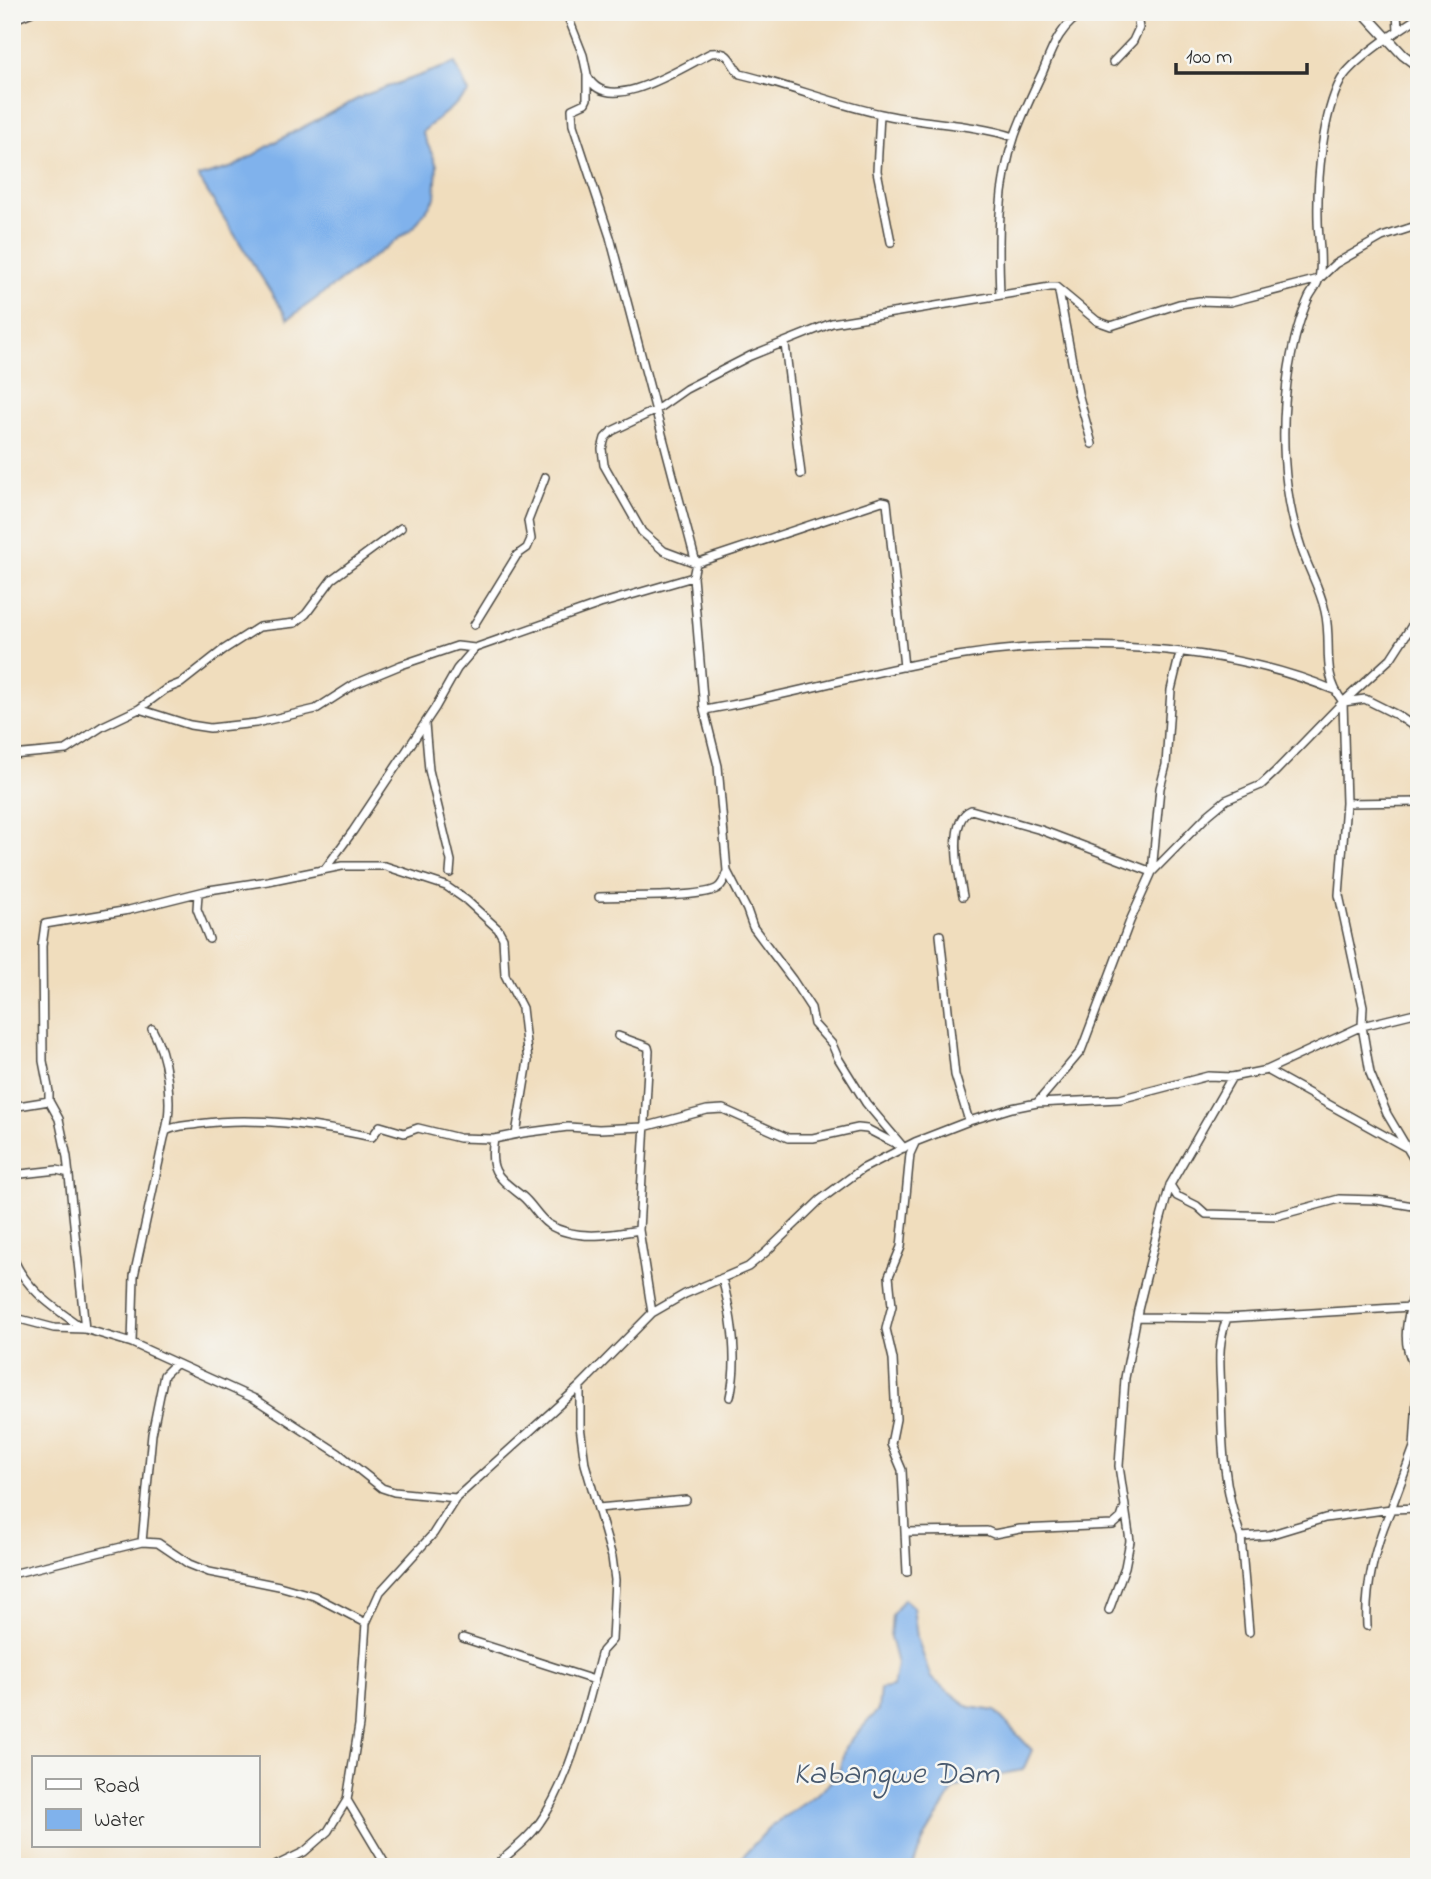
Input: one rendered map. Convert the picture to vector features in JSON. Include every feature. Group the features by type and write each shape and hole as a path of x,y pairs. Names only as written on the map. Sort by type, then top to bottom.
{"street":[{"path":"12,20 32,12"},
{"path":"578,12 566,14 583,55 587,74 587,99 585,103 572,108 573,125 610,237 696,563 693,577 704,710 718,766 727,871 747,910 752,927 811,1008 814,1024 832,1044 866,1103 904,1148"},
{"path":"1000,295 999,243 1003,190 1014,137 1056,39 1070,23 1086,12"},
{"path":"1113,62 1133,41 1139,28 1137,16 1130,12"},
{"path":"1363,12 1419,67"},
{"path":"1397,12 1398,31"},
{"path":"1320,279 1317,190 1334,98 1342,78 1355,64 1419,17"},
{"path":"587,74 593,86 605,93 622,92 646,86 711,53 722,52 728,56 740,74 782,84 825,100 880,114 994,130 1014,137"},
{"path":"880,114 877,171 891,242"},
{"path":"1419,225 1382,237 1335,264 1320,279 1309,297 1296,336 1289,369 1284,423 1288,488 1301,546 1325,608 1328,668 1334,690 1343,702 1346,803 1339,895 1363,1006 1362,1027 1370,1073 1387,1114 1419,1168"},
{"path":"904,667 889,507 885,501 696,563 664,551 642,532 604,465 602,449 605,438 612,431 656,410 696,383 750,356 847,319 1050,287 1056,288 1097,321 1111,326 1179,304 1200,301 1230,302 1320,279"},
{"path":"1058,291 1078,393 1092,444"},
{"path":"785,344 801,474"},
{"path":"474,625 517,555 527,548 531,538 528,522 545,477"},
{"path":"12,754 66,750 103,726 139,709 166,689 181,683 223,650 259,627 295,623 306,614 332,579 401,528"},
{"path":"139,709 190,725 210,728 266,721 316,709 355,684 457,646 475,648 600,604 693,577"},
{"path":"1152,872 1226,800 1261,785 1391,658 1411,626 1419,606"},
{"path":"704,710 757,701 904,667 1003,649 1057,646 1153,650 1254,664 1299,676 1334,690"},
{"path":"324,869 353,831 425,723 457,669 475,648"},
{"path":"1037,1103 1081,1051 1130,921 1152,872 1160,788 1166,765 1171,690 1180,653"},
{"path":"1343,702 1365,699 1419,730"},
{"path":"425,723 429,770 451,861 450,873"},
{"path":"1346,803 1419,802"},
{"path":"963,896 957,843 958,826 962,817 971,810 1041,830 1152,872"},
{"path":"85,1329 69,1173 59,1119 49,1101 42,1038 45,924 129,911 198,894 350,865 384,866 446,886 498,929 504,947 505,975 522,1008 528,1061 516,1134"},
{"path":"599,897 694,893 718,888 727,871"},
{"path":"198,894 197,909 209,939"},
{"path":"940,935 955,1075 969,1121"},
{"path":"273,1867 303,1852 327,1830 347,1800 359,1726 366,1623 380,1592 433,1534 457,1498 580,1386 652,1313 685,1294 748,1267 820,1200 862,1169 915,1142 1012,1108 1037,1103 1120,1099 1208,1076 1232,1077 1267,1070 1362,1027 1419,1012"},
{"path":"132,1343 134,1276 169,1119 168,1081 157,1038 152,1029"},
{"path":"618,1036 648,1047 649,1051 639,1230 652,1313"},
{"path":"1267,1070 1408,1149"},
{"path":"1109,1610 1125,1567 1130,1542 1119,1466 1125,1378 1137,1317 1170,1185 1232,1077"},
{"path":"12,1107 49,1101"},
{"path":"166,1131 177,1126 230,1120 326,1128 372,1137 380,1126 404,1133 418,1128 459,1138 494,1139 568,1127 644,1127 707,1110 723,1109 788,1138 813,1138 858,1128 867,1129 904,1148"},
{"path":"494,1139 491,1154 494,1171 547,1223 571,1233 586,1235 612,1235 639,1230"},
{"path":"907,1572 902,1470 891,1444 896,1419 892,1359 886,1329 892,1306 889,1276 901,1247 910,1154 915,1142"},
{"path":"12,1175 57,1170 69,1173"},
{"path":"1170,1185 1177,1196 1206,1214 1276,1216 1339,1199 1377,1200 1419,1207"},
{"path":"12,1255 25,1279 38,1293 85,1329"},
{"path":"1367,1626 1366,1598 1380,1534 1414,1447 1418,1382 1406,1332 1419,1277"},
{"path":"722,1278 734,1354 735,1378 730,1398"},
{"path":"1137,1317 1227,1318 1411,1307"},
{"path":"12,1317 54,1328 85,1329 132,1343 265,1405 338,1453 382,1488 394,1492 457,1498"},
{"path":"1227,1318 1220,1337 1219,1357 1225,1477 1230,1505 1241,1537 1249,1632"},
{"path":"142,1542 152,1434 164,1375 175,1364"},
{"path":"494,1867 538,1826 550,1809 572,1752 602,1651 612,1640 615,1580 612,1557 585,1464 580,1426 580,1386"},
{"path":"598,1508 685,1500"},
{"path":"905,1532 987,1531 994,1534 1020,1529 1113,1525 1121,1518 1125,1506"},
{"path":"1241,1537 1269,1535 1325,1518 1419,1508"},
{"path":"12,1574 142,1542 158,1544 189,1564 209,1572 314,1596 366,1623"},
{"path":"463,1638 594,1680"},
{"path":"347,1800 387,1867"}],"water":[{"path":"455,63 469,93 422,132 437,165 435,198 414,227 288,319 198,177 233,167 365,95"},
{"name":"Kabangwe Dam","path":"904,1599 913,1607 917,1637 931,1678 969,1707 995,1711 1032,1750 1023,1770 955,1788 926,1835 912,1867 733,1867 769,1828 816,1795 838,1775 845,1747 878,1710 880,1689 893,1687 897,1664 890,1637 892,1615"}]}
